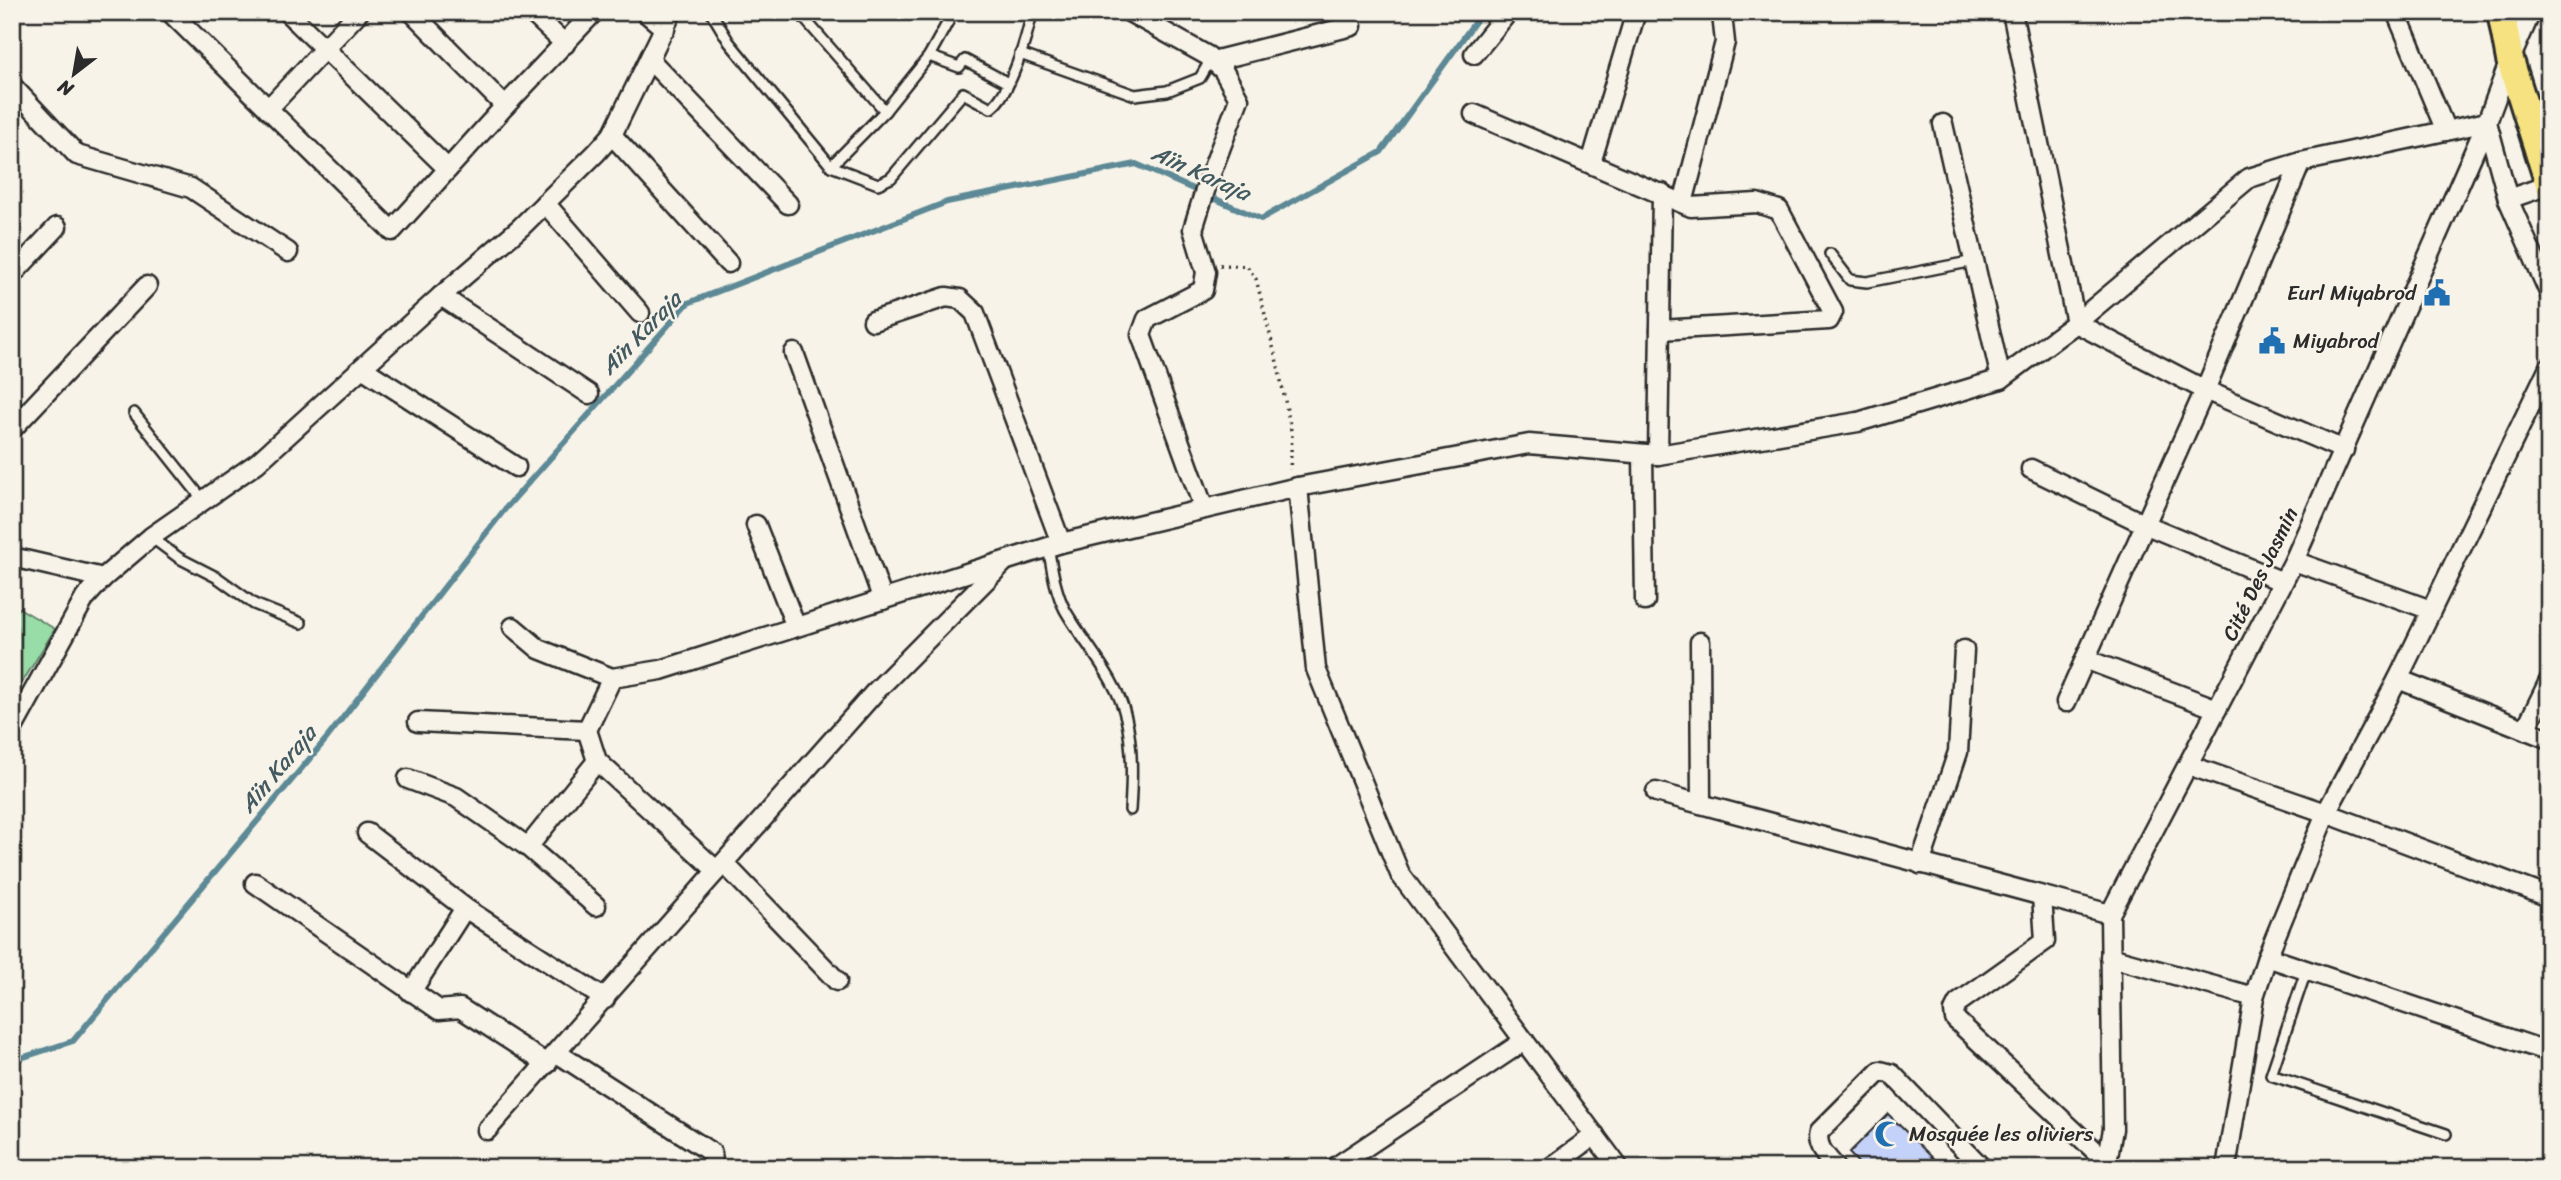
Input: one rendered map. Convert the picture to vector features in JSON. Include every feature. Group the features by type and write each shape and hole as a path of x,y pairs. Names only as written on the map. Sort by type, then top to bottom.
{"main road":[{"path":"2501,12 2510,61 2544,155 2549,184"}],"street":[{"path":"170,12 392,231 594,12"},
{"path":"287,12 448,169"},
{"path":"268,109 359,12"},
{"path":"412,12 505,106"},
{"path":"531,12 565,44"},
{"path":"12,730 85,598 103,578 151,537 257,463 521,227 612,135 669,21 645,12"},
{"path":"1129,12 1210,59 1223,70 1239,99 1193,229 1206,272 1203,290 1147,319 1141,335 1204,509"},
{"path":"1474,54 1508,12"},
{"path":"1591,163 1636,12"},
{"path":"1683,203 1725,42 1722,15 1719,12"},
{"path":"2012,12 2076,323"},
{"path":"2396,12 2446,131"},
{"path":"2530,15 2549,17"},
{"name":"Cité Des Jasmin","path":"2106,1165 2113,1129 2110,914 2294,561 2487,122 2530,15"},
{"path":"1210,59 1352,26"},
{"path":"650,60 788,204"},
{"path":"12,86 77,155 191,188 288,252"},
{"path":"1474,114 1691,207 1757,203 1779,210 1833,312 1829,320 1660,330"},
{"path":"513,627 539,649 612,678 661,670 1055,545 1293,488 1529,444 1650,455 1857,422 2001,379 2076,323 2249,178 2301,162 2487,122 2508,199 2549,292"},
{"path":"1942,124 2001,379"},
{"path":"612,135 728,263"},
{"path":"2066,702 2205,390 2301,162"},
{"path":"2508,199 2549,184"},
{"path":"1645,601 1650,455 1660,330 1662,193"},
{"path":"545,203 640,313"},
{"path":"12,275 57,227"},
{"path":"12,429 147,286"},
{"path":"441,296 589,394"},
{"path":"873,321 946,297 960,299 975,313 1055,545"},
{"path":"2076,323 2205,390 2344,450"},
{"path":"794,353 883,600"},
{"path":"2226,1168 2255,997 2267,957 2326,813 2398,679 2549,367"},
{"path":"362,368 516,467"},
{"path":"2031,469 2144,524 2283,582"},
{"path":"1293,488 1316,669 1400,874 1619,1168"},
{"path":"756,525 796,627"},
{"path":"12,557 103,578"},
{"path":"487,1130 875,692 1005,561"},
{"path":"2294,561 2431,610"},
{"path":"1700,642 1700,804"},
{"path":"1920,864 1958,752 1964,650"},
{"path":"2085,659 2217,709"},
{"path":"612,678 587,730 597,761 720,867 837,981"},
{"path":"2398,679 2549,739"},
{"path":"2525,730 2549,681"},
{"path":"418,722 587,730"},
{"path":"528,847 597,761"},
{"path":"2188,765 2326,813 2549,897"},
{"path":"408,779 456,797 528,847 596,906"},
{"path":"1656,792 2110,914"},
{"path":"367,833 465,908 605,999"},
{"path":"254,883 439,1010 460,1008 552,1058 712,1153 713,1164 710,1168"},
{"path":"2042,896 2045,941 1958,1003 1954,1011 1955,1019 2106,1165"},
{"path":"411,992 465,908"},
{"path":"2110,957 2255,997"},
{"path":"2267,957 2549,1052"},
{"path":"1334,1168 1524,1041"},
{"path":"1836,1168 1819,1147 1819,1132 1880,1071 1892,1074 1982,1168"},
{"path":"1550,1168 1595,1135"}],"lane":[{"path":"711,12 729,42 831,166 878,184 891,178 963,93 991,108 998,103 1020,54 1032,12"},
{"path":"806,12 803,16 885,111"},
{"path":"831,166 885,111 929,56 949,20 945,12"},
{"path":"1020,54 1135,95 1167,91 1200,78 1210,59"},
{"path":"929,56 959,67 965,60 1008,83"},
{"path":"1830,254 1850,280 1867,282 1974,261"},
{"path":"135,413 203,500"},
{"path":"151,537 179,558 218,578 254,604 301,623"},
{"path":"1055,545 1055,584 1064,608 1111,682 1126,716 1132,770 1130,810"},
{"path":"2306,971 2271,1075 2446,1134"}],"path":[{"path":"1203,264 1247,266 1256,279 1292,435 1293,488"}],"green space":[{"path":"12,604 55,629 12,699"}],"building":[{"name":"Mosquée les oliviers","path":"1888,1114 1943,1168 1863,1168 1849,1153"}],"waterway":[{"name":"Aïn Karaja","path":"12,1061 73,1041 327,738 505,509 688,303 947,202 1136,164 1261,219 1381,152 1482,12"}],"place":[{"name":"Eurl Miyabrod","path":"2437,293"},
{"name":"Miyabrod","path":"2272,341"},
{"name":"Mosquée les oliviers","path":"1888,1134"}]}
